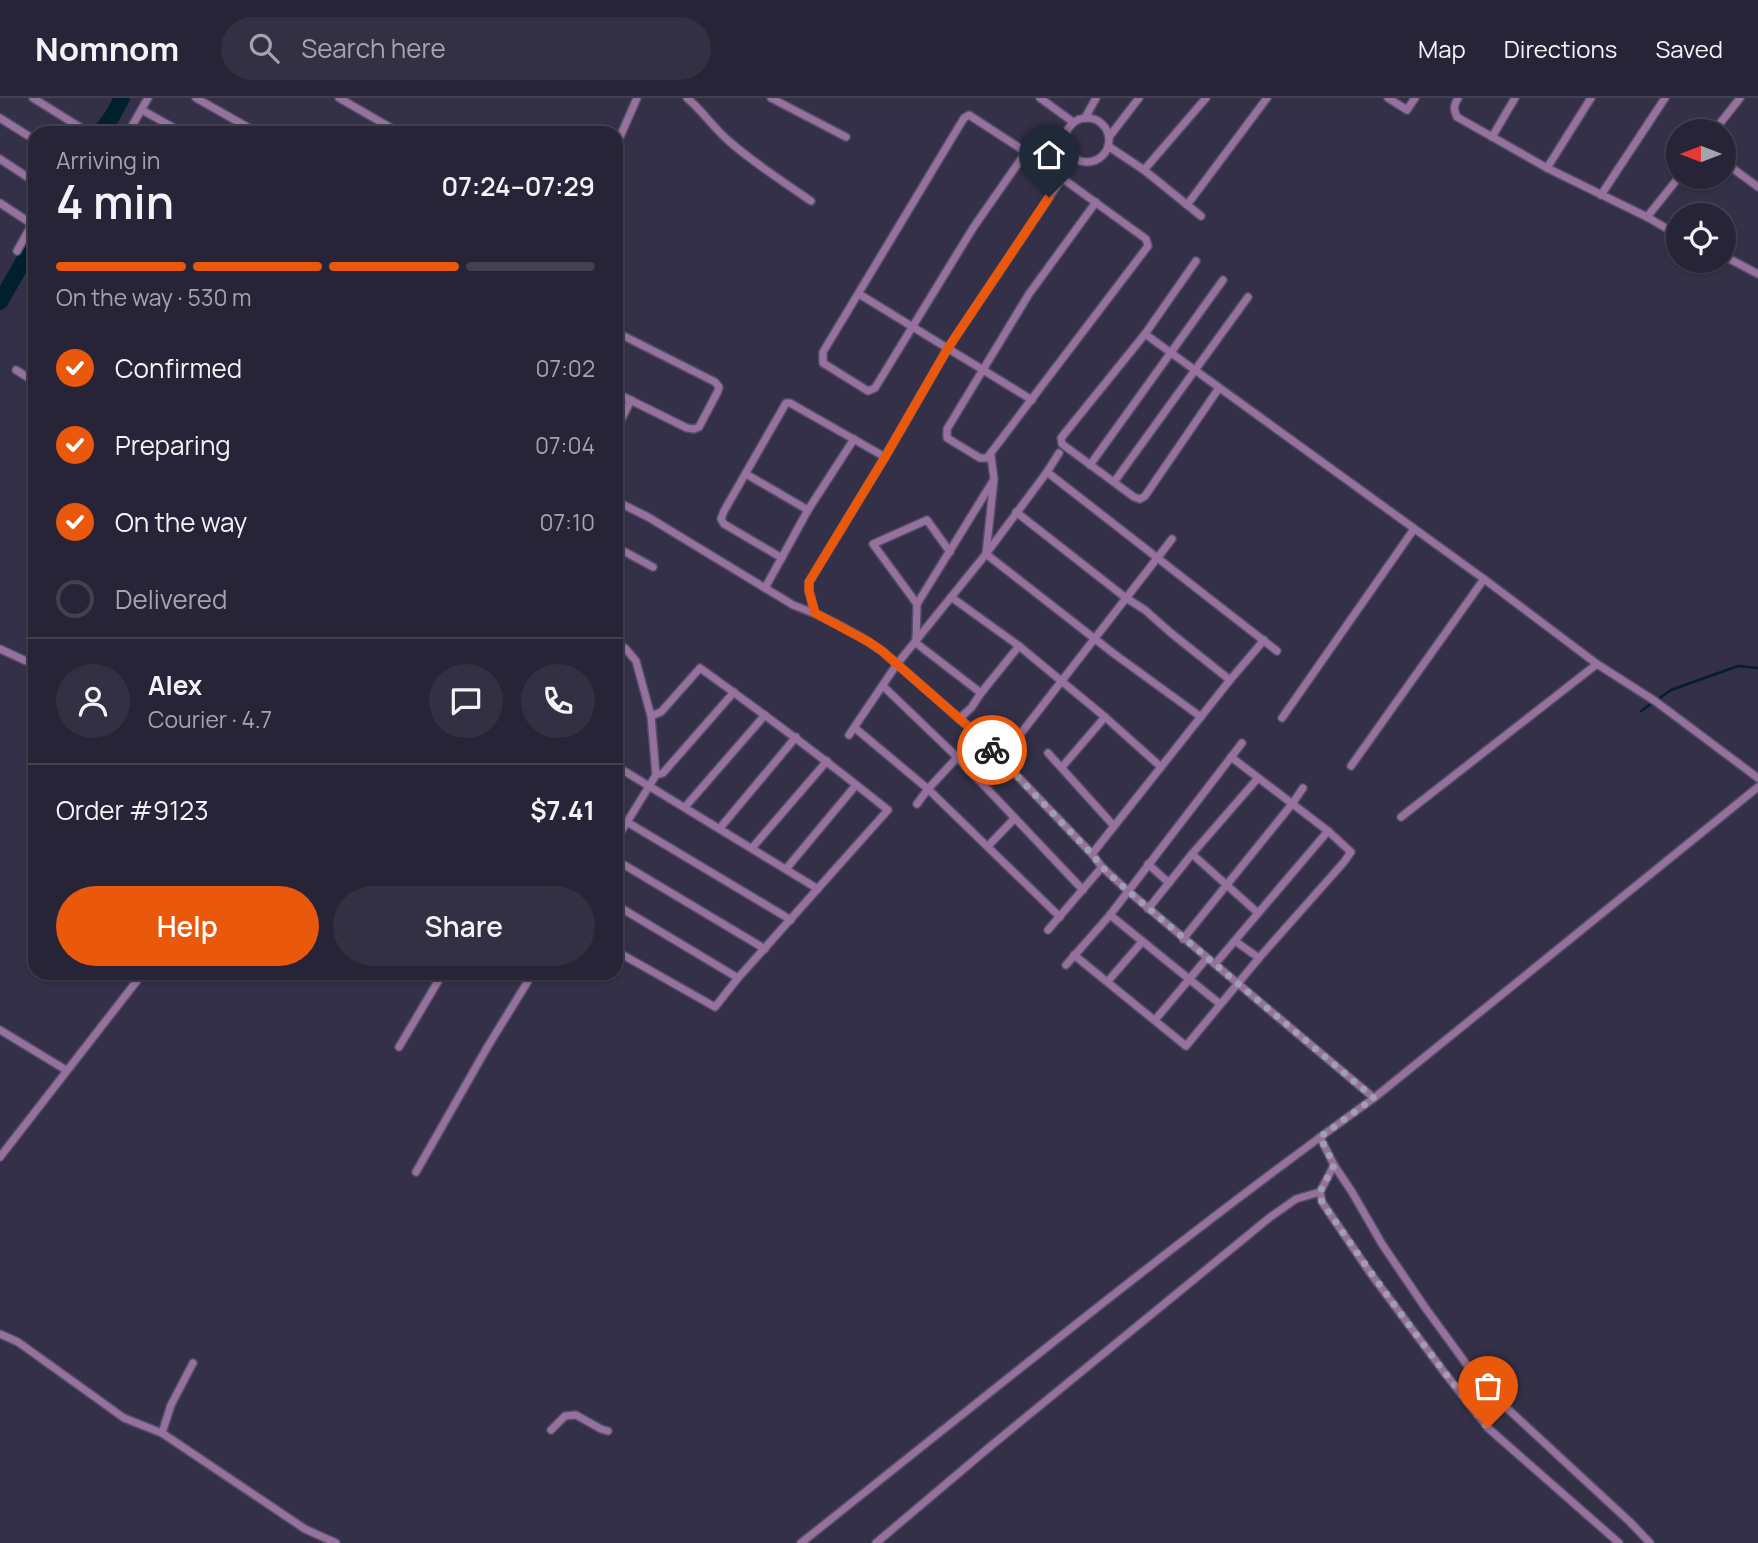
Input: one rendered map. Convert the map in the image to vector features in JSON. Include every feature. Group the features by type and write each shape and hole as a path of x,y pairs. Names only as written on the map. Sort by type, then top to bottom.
{"street":[{"path":"33,98 78,126"},
{"path":"132,126 148,98"},
{"path":"196,98 240,126"},
{"path":"340,98 388,126"},
{"path":"623,130 637,98"},
{"path":"687,98 729,142 811,201"},
{"path":"771,98 846,137"},
{"path":"1041,98 1073,122"},
{"path":"1085,118 1096,98"},
{"path":"1109,136 1098,120 1085,118 1073,122 1065,134 1066,148 1081,162 1101,158 1108,146 1109,136 1139,98"},
{"path":"1144,170 1206,98"},
{"path":"1187,205 1267,98"},
{"path":"1388,98 1407,110 1415,98"},
{"path":"1458,98 1454,105 1457,117 1547,168 1647,217 1666,229"},
{"path":"1492,137 1515,98"},
{"path":"1547,168 1591,98"},
{"path":"1601,195 1665,98"},
{"path":"1723,119 1740,98"},
{"path":"142,110 171,126"},
{"path":"1026,152 973,228 875,388 868,391 823,363 823,352 964,118 969,114 1026,152 1096,202 1146,239 1148,246 987,458 980,458 947,438 946,432 1029,295 1096,202"},
{"path":"0,118 28,136"},
{"path":"1108,146 1144,170 1201,216"},
{"path":"0,159 28,177"},
{"path":"815,613 809,582 948,348 1075,159"},
{"path":"1736,171 1758,187"},
{"path":"1647,217 1669,189"},
{"path":"0,204 28,220"},
{"path":"17,251 28,233"},
{"path":"1196,261 1145,334 1061,438 1062,444 1140,499 1145,496 1219,388"},
{"path":"1736,263 1758,275"},
{"path":"1090,465 1223,280"},
{"path":"859,294 1032,400"},
{"path":"1114,482 1248,297"},
{"path":"1145,334 1597,664 1655,701 1758,778"},
{"path":"623,336 715,382 719,387 699,427 694,429 623,396"},
{"path":"16,370 28,378"},
{"path":"623,417 632,400"},
{"path":"782,558 723,524 721,519 786,403 885,457"},
{"path":"765,588 808,510 854,439"},
{"path":"1059,453 986,554 897,664 852,731 928,789 1060,917"},
{"path":"986,554 994,479 990,456"},
{"path":"1047,472 1277,651"},
{"path":"746,474 808,510"},
{"path":"916,643 917,604 994,479"},
{"path":"623,504 793,605 815,613 869,642 897,664 978,735 1102,867 1128,891 1374,1098"},
{"path":"1016,512 1145,610 1230,680"},
{"path":"917,604 873,544 927,520 950,552"},
{"path":"1282,718 1414,529"},
{"path":"1001,759 1172,538"},
{"path":"623,551 653,567"},
{"path":"986,554 1094,639 1200,717"},
{"path":"1351,766 1484,579"},
{"path":"951,597 1019,646 1161,767"},
{"path":"1092,854 1264,640"},
{"path":"916,643 981,693"},
{"path":"959,719 971,708 1019,646"},
{"path":"623,647 636,661 651,716 656,775 623,828"},
{"path":"0,649 28,662"},
{"path":"1401,817 1597,664"},
{"path":"623,955 715,1007 888,810 796,737 700,668 661,712 651,716"},
{"path":"883,685 957,757 1083,890"},
{"path":"656,775 663,773 734,692"},
{"path":"685,807 765,715"},
{"path":"1062,767 1105,717"},
{"path":"917,804 978,735"},
{"path":"720,828 796,737"},
{"path":"1066,965 1110,915 1242,743"},
{"path":"1048,753 1114,826"},
{"path":"1074,955 1185,1046 1351,852 1328,831 1231,757"},
{"path":"752,848 827,761"},
{"path":"623,770 818,889"},
{"path":"1148,909 1258,778"},
{"path":"786,869 856,785"},
{"path":"801,1543 1157,1261 1374,1098 1758,787"},
{"path":"1183,939 1303,788"},
{"path":"988,846 1015,818"},
{"path":"627,821 791,920"},
{"path":"1215,964 1328,831"},
{"path":"1192,854 1258,913"},
{"path":"623,864 765,949"},
{"path":"1148,864 1169,883"},
{"path":"1048,930 1102,867"},
{"path":"623,909 738,978"},
{"path":"1110,915 1220,1004"},
{"path":"1235,941 1259,958"},
{"path":"1108,981 1142,942"},
{"path":"1155,1020 1207,958"},
{"path":"0,1157 137,980"},
{"path":"399,1046 439,980"},
{"path":"416,1172 529,980"},
{"path":"0,1030 66,1070"},
{"path":"1320,1137 1334,1165 1409,1284 1467,1365 1496,1398 1650,1543"},
{"path":"1334,1165 1320,1192 1322,1202 1371,1274 1444,1372 1488,1428 1619,1543"},
{"path":"876,1543 1269,1218 1296,1199 1320,1192"},
{"path":"0,1334 18,1342 124,1418 162,1433 305,1529 336,1543"},
{"path":"162,1433 171,1405 193,1363"},
{"path":"551,1430 565,1416 576,1415 608,1431"}],"waterway":[{"path":"105,126 122,98"},
{"path":"0,302 28,253"},
{"path":"1641,711 1671,690 1738,666 1758,668"}],"way so far":[{"path":"992,750 1128,891 1374,1098 1320,1137 1334,1165 1320,1192 1322,1202 1385,1294 1488,1428"}],"route":[{"path":"992,750 882,651 815,613 809,582 948,348 1049,197"}]}
